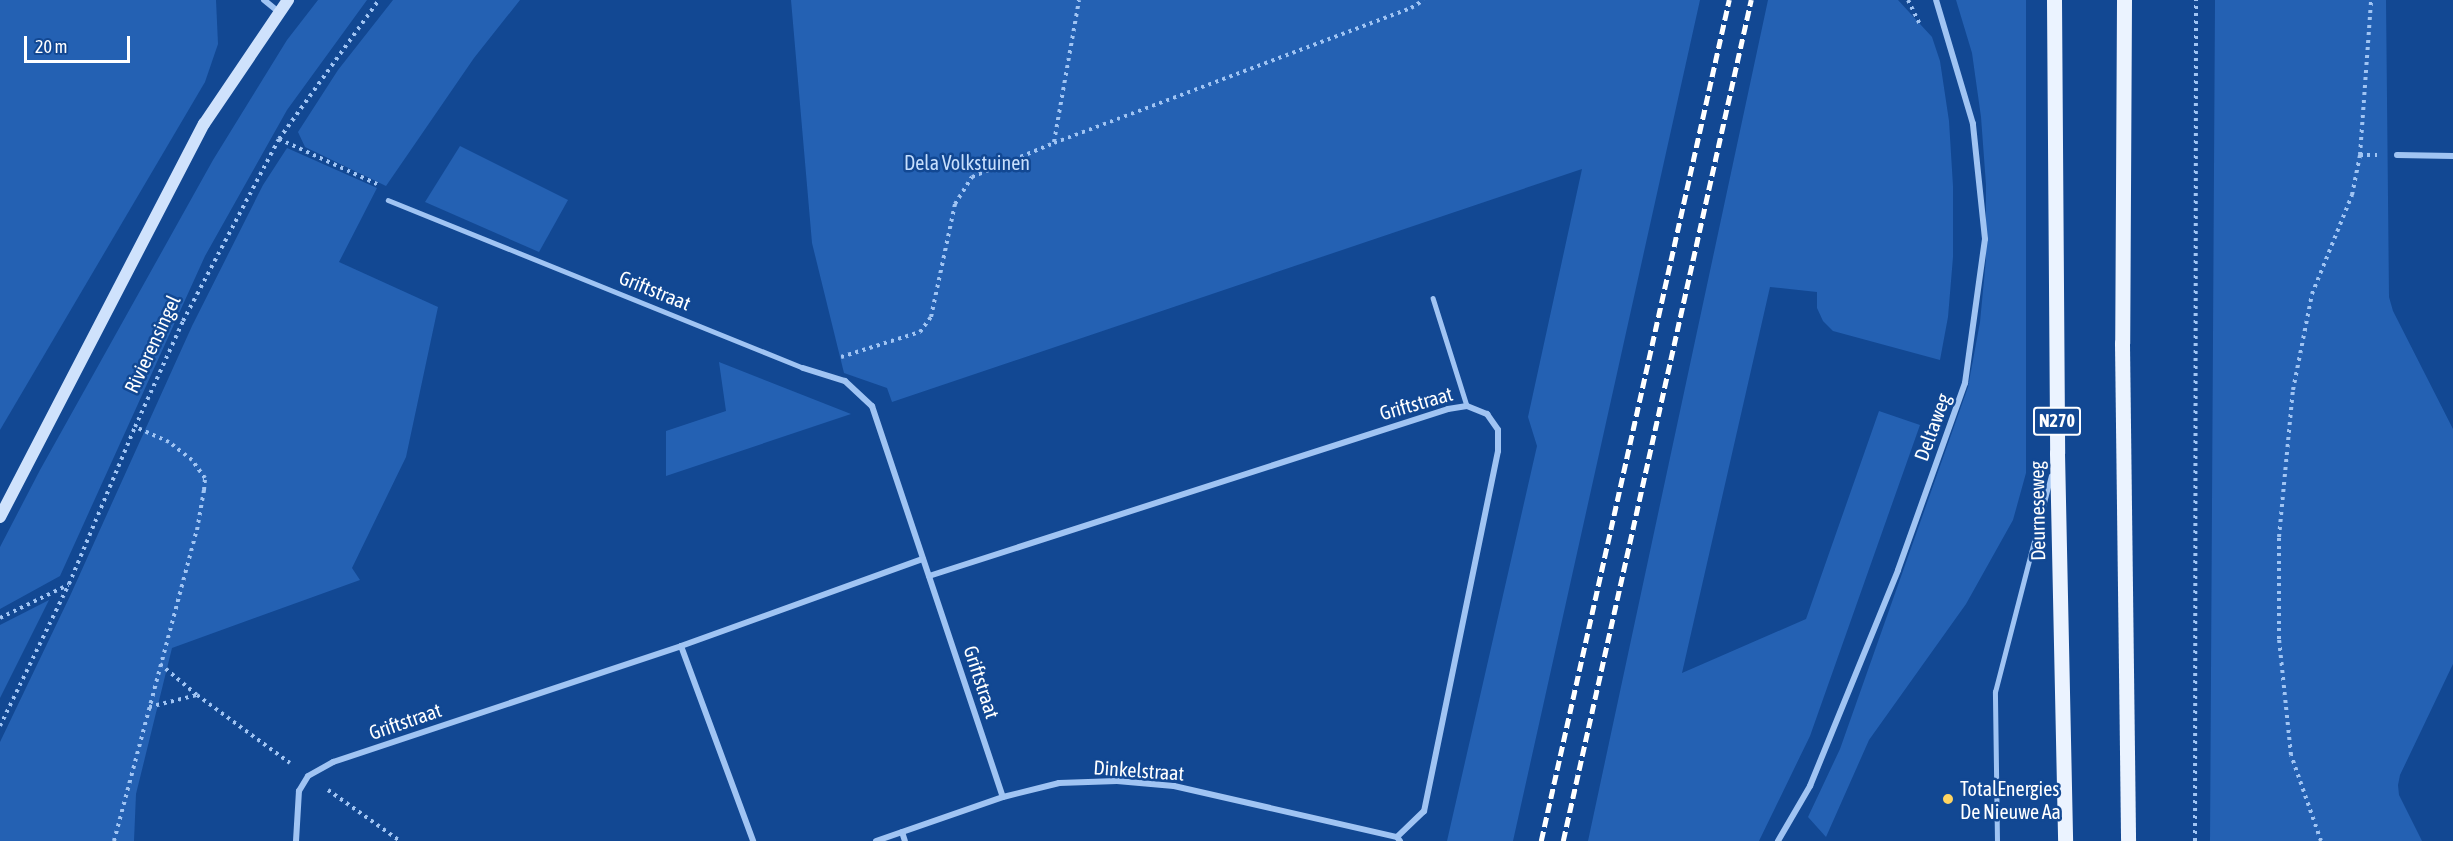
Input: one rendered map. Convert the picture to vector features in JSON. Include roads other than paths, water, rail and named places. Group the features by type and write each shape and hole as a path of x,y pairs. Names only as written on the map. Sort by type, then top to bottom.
{"main road":[{"path":"0,517 204,124 288,0"},
{"name":"Deurneseweg","path":"2054,0 2057,453 2065,841"},
{"path":"2124,0 2122,343 2128,841"}],"street":[{"path":"264,0 279,12"},
{"name":"Deltaweg","path":"1778,841 1810,786 1819,764 1898,570 1965,383 1985,239 1973,124 1936,0"},
{"path":"2397,155 2453,156"},
{"name":"Griftstraat","path":"803,368 845,381 872,406 1003,797"},
{"name":"Griftstraat","path":"930,576 1448,409 1467,406 1487,414 1498,430 1498,451 1424,811 1399,839"},
{"name":"Griftstraat","path":"296,841 299,791 308,776 333,762 681,646 923,559"},
{"path":"681,646 753,841"},
{"name":"Dinkelstraat","path":"876,841 1003,797 1059,783 1117,781 1174,786 1399,839"},
{"path":"902,832 905,841"}],"lane":[{"name":"Griftstraat","path":"388,200 803,368"},
{"path":"1433,298 1467,406"},
{"path":"1997,841 1995,692 2057,453"}],"railway":[{"path":"1541,841 1729,0"},
{"path":"1563,841 1751,0"}],"place":[{"name":"TotalEnergies De Nieuwe Aa","path":"1948,799"}],"park label":[{"name":"Dela Volkstuinen","path":"967,162"}]}
